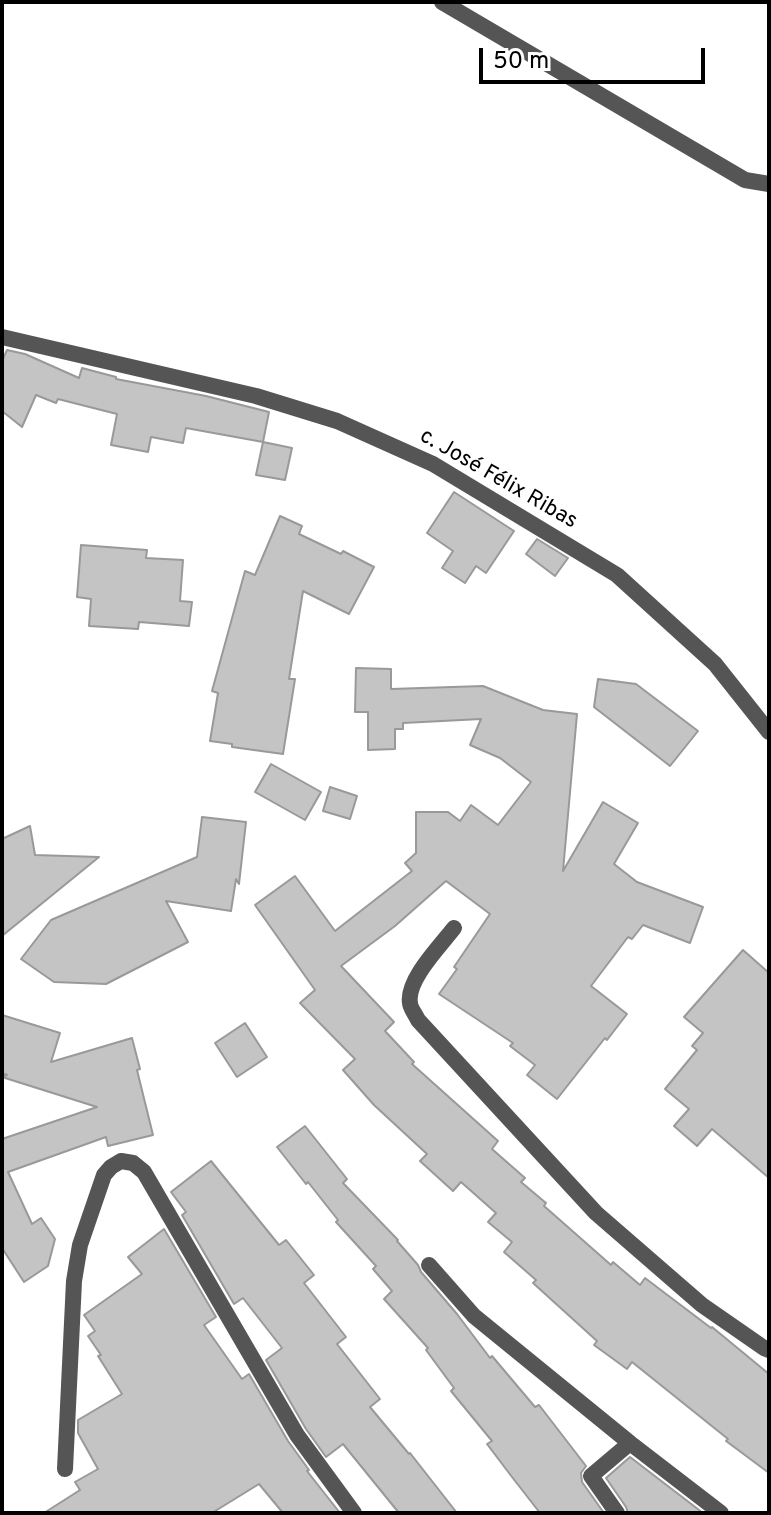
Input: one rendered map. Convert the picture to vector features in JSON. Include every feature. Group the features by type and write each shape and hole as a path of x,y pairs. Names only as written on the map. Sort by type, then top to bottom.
{"street":[{"path":"442,2 745,180 769,184"},
{"name":"c. José Félix Ribas","path":"2,337 256,396 337,421 433,464 617,575 715,664 769,732"},
{"path":"454,928 418,974 412,988 409,1003 418,1020 596,1213 702,1305 769,1350"},
{"path":"65,1469 74,1281 80,1245 104,1175 121,1161 133,1163 144,1172 297,1435 354,1513"},
{"path":"429,1265 474,1316 721,1513"},
{"path":"617,1513 591,1476 630,1443"}],"building":[{"path":"7,350 25,354 79,378 82,368 116,379 269,412 263,442 186,428 183,443 151,437 148,452 111,445 117,414 58,399 56,403 36,395 22,427 2,411 2,361"},
{"path":"263,442 292,448 285,480 256,475"},
{"path":"454,492 514,531 486,573 476,566 465,583 442,568 453,551 427,533"},
{"path":"280,516 302,526 299,534 374,567 349,614 303,591 289,679 295,679 283,754 210,741 218,693 212,691 245,571 255,575"},
{"path":"537,539 568,558 555,576 526,554"},
{"path":"81,545 147,550 146,558 183,560 180,601 192,602 189,626 139,622 138,629 89,626 91,599 77,597"},
{"path":"356,668 391,669 391,689 483,686 543,710 577,714 563,871 603,802 638,823 614,864 637,882 703,907 690,943 643,925 632,939 628,937 591,986 627,1014 557,1099 527,1075 535,1065 510,1046 513,1043 439,994 490,914 446,881 395,926 341,966 394,1022 385,1031 414,1062 412,1064 498,1141 492,1149 525,1178 521,1182 546,1203 544,1206 611,1265 613,1262 640,1285 645,1278 769,1374 769,1473 632,1362 627,1369 594,1345 597,1341 504,1252 512,1242 488,1222 496,1213 461,1182 453,1191 420,1161 427,1154 374,1105 343,1070 355,1059 300,1003 315,990 255,905 295,876 335,931 412,871 405,863 416,853 416,812 448,812 460,821 471,805 498,825 531,782 500,758 470,745 481,719 403,723 403,729 395,729 395,749 368,750 368,712 355,712"},
{"path":"598,679 636,684 698,731 670,766 594,707"},
{"path":"271,764 321,792 305,820 255,792"},
{"path":"330,787 357,796 350,819 323,811"},
{"path":"202,817 246,822 239,884 236,879 231,911 166,901 188,942 106,984 54,982 21,959 51,920 197,857"},
{"path":"30,826 35,855 99,857 2,936 2,839"},
{"path":"743,950 769,973 769,1178 712,1129 697,1146 674,1126 689,1109 665,1089 697,1050 692,1046 703,1033 684,1017"},
{"path":"2,1015 60,1033 51,1062 132,1038 153,1135 108,1146 106,1137 8,1172 32,1224 41,1218 55,1239 48,1266 24,1282 2,1248 2,1139 97,1107 2,1077 7,1075 2,1073"},
{"path":"245,1023 267,1057 237,1077 215,1043"},
{"path":"305,1126 347,1179 343,1183 398,1240 490,1358 492,1356 535,1407 539,1405 586,1466 581,1473 582,1482 604,1513 540,1513 512,1477 487,1444 492,1441 451,1391 454,1388 426,1350 428,1348 384,1299 392,1291 373,1269 376,1266 336,1222 338,1220 277,1147"},
{"path":"211,1161 279,1245 286,1240 314,1275 304,1283 346,1337 337,1344 380,1399 370,1407 457,1513 399,1513 343,1444 326,1457 306,1429 266,1360 282,1348 243,1298 234,1304 182,1215 186,1212 171,1192"},
{"path":"164,1229 216,1317 204,1325 242,1379 249,1374 307,1471 340,1513 283,1513 259,1484 212,1513 44,1513 80,1490 75,1482 98,1469 78,1433 78,1420 122,1394 88,1336 95,1331 84,1315 142,1274 128,1257"},
{"path":"630,1457 703,1513 628,1513 606,1478"}]}
